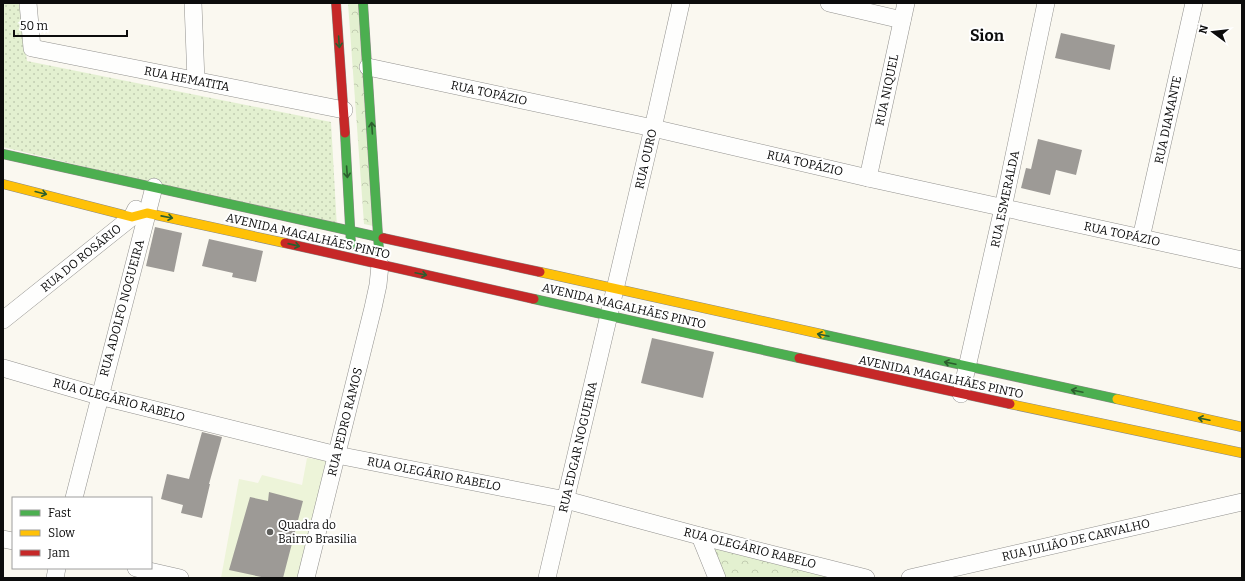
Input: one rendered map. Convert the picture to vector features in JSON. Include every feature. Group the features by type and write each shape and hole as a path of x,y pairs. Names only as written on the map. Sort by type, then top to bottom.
{"main road":[{"path":"336,3 351,231 350,258"},
{"path":"363,3 380,264"},
{"name":"AVENIDA MAGALHÃES PINTO","path":"3,154 379,237 522,272 615,289 1242,427"},
{"name":"AVENIDA MAGALHÃES PINTO","path":"3,184 139,215 207,226 350,258 517,291 608,315 960,394 1242,453"}],"street":[{"name":"RUA HEMATITA","path":"28,3 32,48 344,110"},
{"path":"193,3 196,81"},
{"name":"RUA OURO","path":"608,315 653,128 681,3"},
{"path":"829,3 902,20"},
{"name":"RUA NIQUEL","path":"868,178 906,3"},
{"name":"RUA ESMERALDA","path":"960,394 1004,208 1046,3"},
{"name":"RUA DIAMANTE","path":"1142,238 1194,3"},
{"name":"RUA TOPÁZIO","path":"368,67 653,128 868,178 1242,260"},
{"name":"RUA DO ROSÁRIO","path":"3,320 139,215 151,186"},
{"name":"RUA ADOLFO NOGUEIRA","path":"74,497 99,396 139,215"},
{"name":"RUA PEDRO RAMOS","path":"306,578 373,308 378,285 380,264"},
{"name":"RUA EDGAR NOGUEIRA","path":"547,578 608,315"},
{"name":"RUA OLEGÁRIO RABELO","path":"3,368 99,396 337,455 566,500 866,578"},
{"name":"RUA JULIÃO DE CARVALHO","path":"910,578 1242,502"},
{"path":"700,536 717,578"},
{"path":"140,569 180,578"}],"green space":[{"path":"3,3 19,3 27,61 331,122 337,228 3,147"},
{"path":"348,3 359,3 373,226 364,224"},
{"name":"Quadra do Bairro Brasilia","path":"307,458 330,461 299,578 221,578 239,479 258,483 262,475 302,485"},
{"path":"700,536 866,578 717,578"}],"building":[{"path":"1061,33 1115,45 1110,70 1055,58"},
{"path":"1038,139 1082,150 1076,175 1056,170 1050,195 1021,188 1026,168 1031,169"},
{"path":"155,227 182,233 174,272 146,266"},
{"path":"209,239 263,251 256,282 232,277 233,273 202,266"},
{"path":"652,338 714,352 703,398 641,383"},
{"path":"202,432 222,437 209,484 202,518 181,513 183,505 161,499 167,474 189,479"},
{"path":"269,492 303,501 283,578 266,578 229,570 250,497 268,501"}],"traffic: fast":[{"path":"363,3 379,251"},
{"path":"345,133 351,245"},
{"path":"3,154 383,238"},
{"path":"534,299 799,358"},
{"path":"821,334 1117,399"}],"traffic: slow":[{"path":"3,184 132,217 147,213 285,243"},
{"path":"540,272 821,334"},
{"path":"1117,399 1242,427"},
{"path":"1010,404 1242,453"}],"traffic: jam":[{"path":"336,3 345,133"},
{"path":"383,238 540,272"},
{"path":"285,243 534,299"},
{"path":"799,358 1010,404"}],"place":[{"name":"Quadra do Bairro Brasilia","path":"270,532"}],"district":[{"name":"Sion","path":"987,35"}]}
